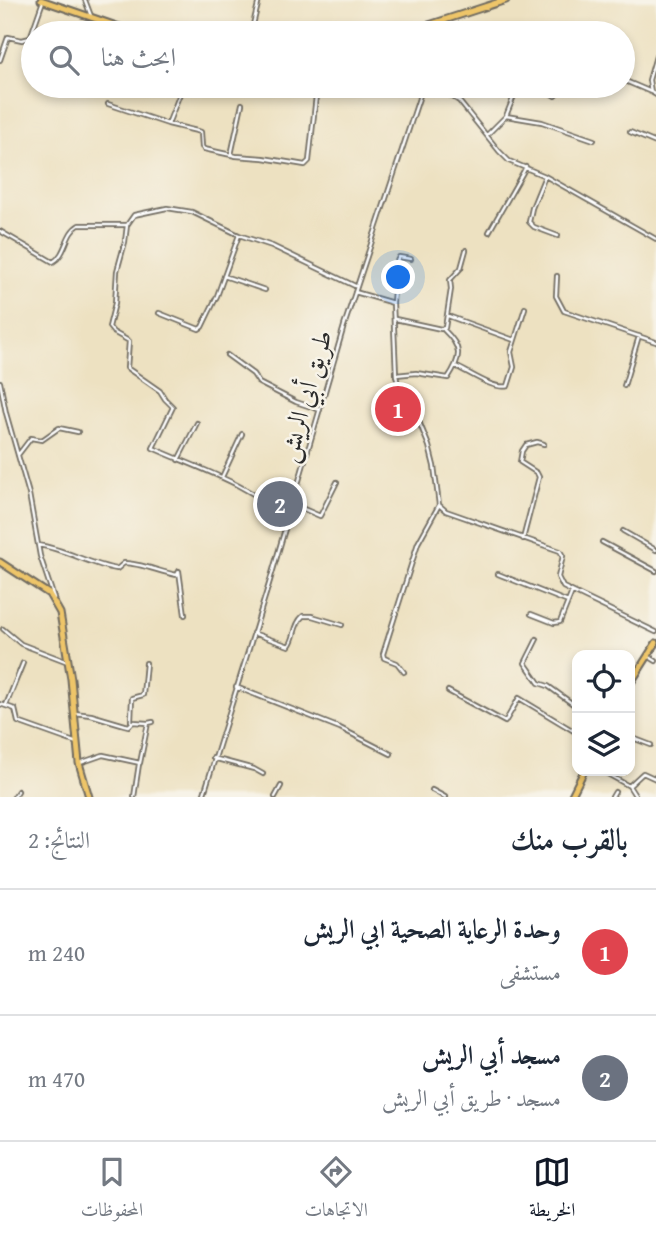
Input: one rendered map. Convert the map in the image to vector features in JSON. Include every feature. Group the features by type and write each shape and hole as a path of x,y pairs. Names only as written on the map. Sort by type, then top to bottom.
{"main road":[{"path":"42,0 98,21"},
{"path":"449,21 506,0"},
{"path":"0,562 40,587 55,601 64,631 79,763 89,797"},
{"path":"635,676 656,643"},
{"path":"571,797 582,776"}],"street":[{"path":"35,21 42,0"},
{"path":"85,0 92,19"},
{"path":"89,5 91,0"},
{"path":"254,21 259,0"},
{"path":"0,61 8,37 21,40"},
{"path":"651,92 649,80 656,56"},
{"path":"635,85 656,95"},
{"path":"168,124 178,98"},
{"path":"108,104 201,132 202,148 231,155 308,164 316,98"},
{"name":"طريق أبي الريش","path":"202,797 288,520 356,287 418,98"},
{"path":"454,98 509,161 545,176 656,239"},
{"path":"487,136 506,116 513,98"},
{"path":"231,155 242,104"},
{"path":"506,116 542,122 594,140"},
{"path":"630,132 656,144"},
{"path":"489,232 526,167"},
{"path":"545,176 529,222 534,227 558,236"},
{"path":"0,231 53,262 59,258 73,229 79,225 123,227 137,214 175,208 201,216 239,235 263,242 356,287"},
{"path":"127,225 109,327 129,341 127,368 160,391 173,407 153,448 222,477 265,500 288,520"},
{"path":"159,313 200,329 213,307 239,235"},
{"path":"443,329 448,316 450,280 461,268 466,250"},
{"path":"404,671 397,663 384,658 383,654 418,543 439,505 429,446 413,408 398,385 396,375 393,303 397,259 411,259"},
{"path":"224,276 265,290"},
{"path":"557,276 556,296 564,311 656,342"},
{"path":"355,292 393,303"},
{"path":"455,366 506,388 513,372 511,352 525,308"},
{"path":"448,316 501,333 514,340"},
{"path":"395,319 443,329 457,344 458,353 455,366 446,379 416,373 396,375"},
{"path":"624,386 639,336"},
{"path":"227,355 253,374 259,383 296,402 320,410"},
{"path":"0,382 35,518 38,545 55,601"},
{"path":"0,414 6,413"},
{"path":"178,460 197,423"},
{"path":"18,455 31,438 42,440 59,428 78,432"},
{"path":"222,477 242,434"},
{"path":"523,539 539,477 520,462 520,458 526,445 537,442 544,444"},
{"path":"292,504 320,516 337,481"},
{"path":"439,505 446,511 556,549 562,553 559,581 563,587 656,632"},
{"path":"623,531 656,550"},
{"path":"602,542 656,571"},
{"path":"38,545 53,547 107,568 117,569 124,563 133,563 158,572 177,575 179,570 185,615"},
{"path":"498,574 568,602"},
{"path":"40,587 48,579"},
{"path":"531,614 554,623 560,622 572,592"},
{"path":"253,633 289,646 295,625 303,616 342,625"},
{"path":"3,629 21,644 68,662"},
{"path":"537,639 525,663 539,683 548,686 572,704"},
{"path":"648,656 656,661"},
{"path":"6,705 23,663"},
{"path":"131,723 132,698 143,695 146,663"},
{"path":"236,687 340,728 391,754"},
{"path":"448,691 505,722 519,698 572,730"},
{"path":"0,704 15,709 18,722 77,743"},
{"path":"74,713 125,725 151,722 139,764 134,797"},
{"path":"635,739 651,745"},
{"path":"79,763 103,755 139,764"},
{"path":"213,758 263,774"},
{"path":"629,786 643,773 656,779"},
{"path":"611,776 629,786 636,797"},
{"path":"275,797 281,786"},
{"path":"432,790 445,797"},
{"path":"14,797 18,791"},
{"path":"612,797 615,792"}],"place":[{"name":"وحدة الرعاية الصحية ابي الريش","path":"398,409"},
{"name":"مسجد أبي الريش","path":"280,504"}]}
